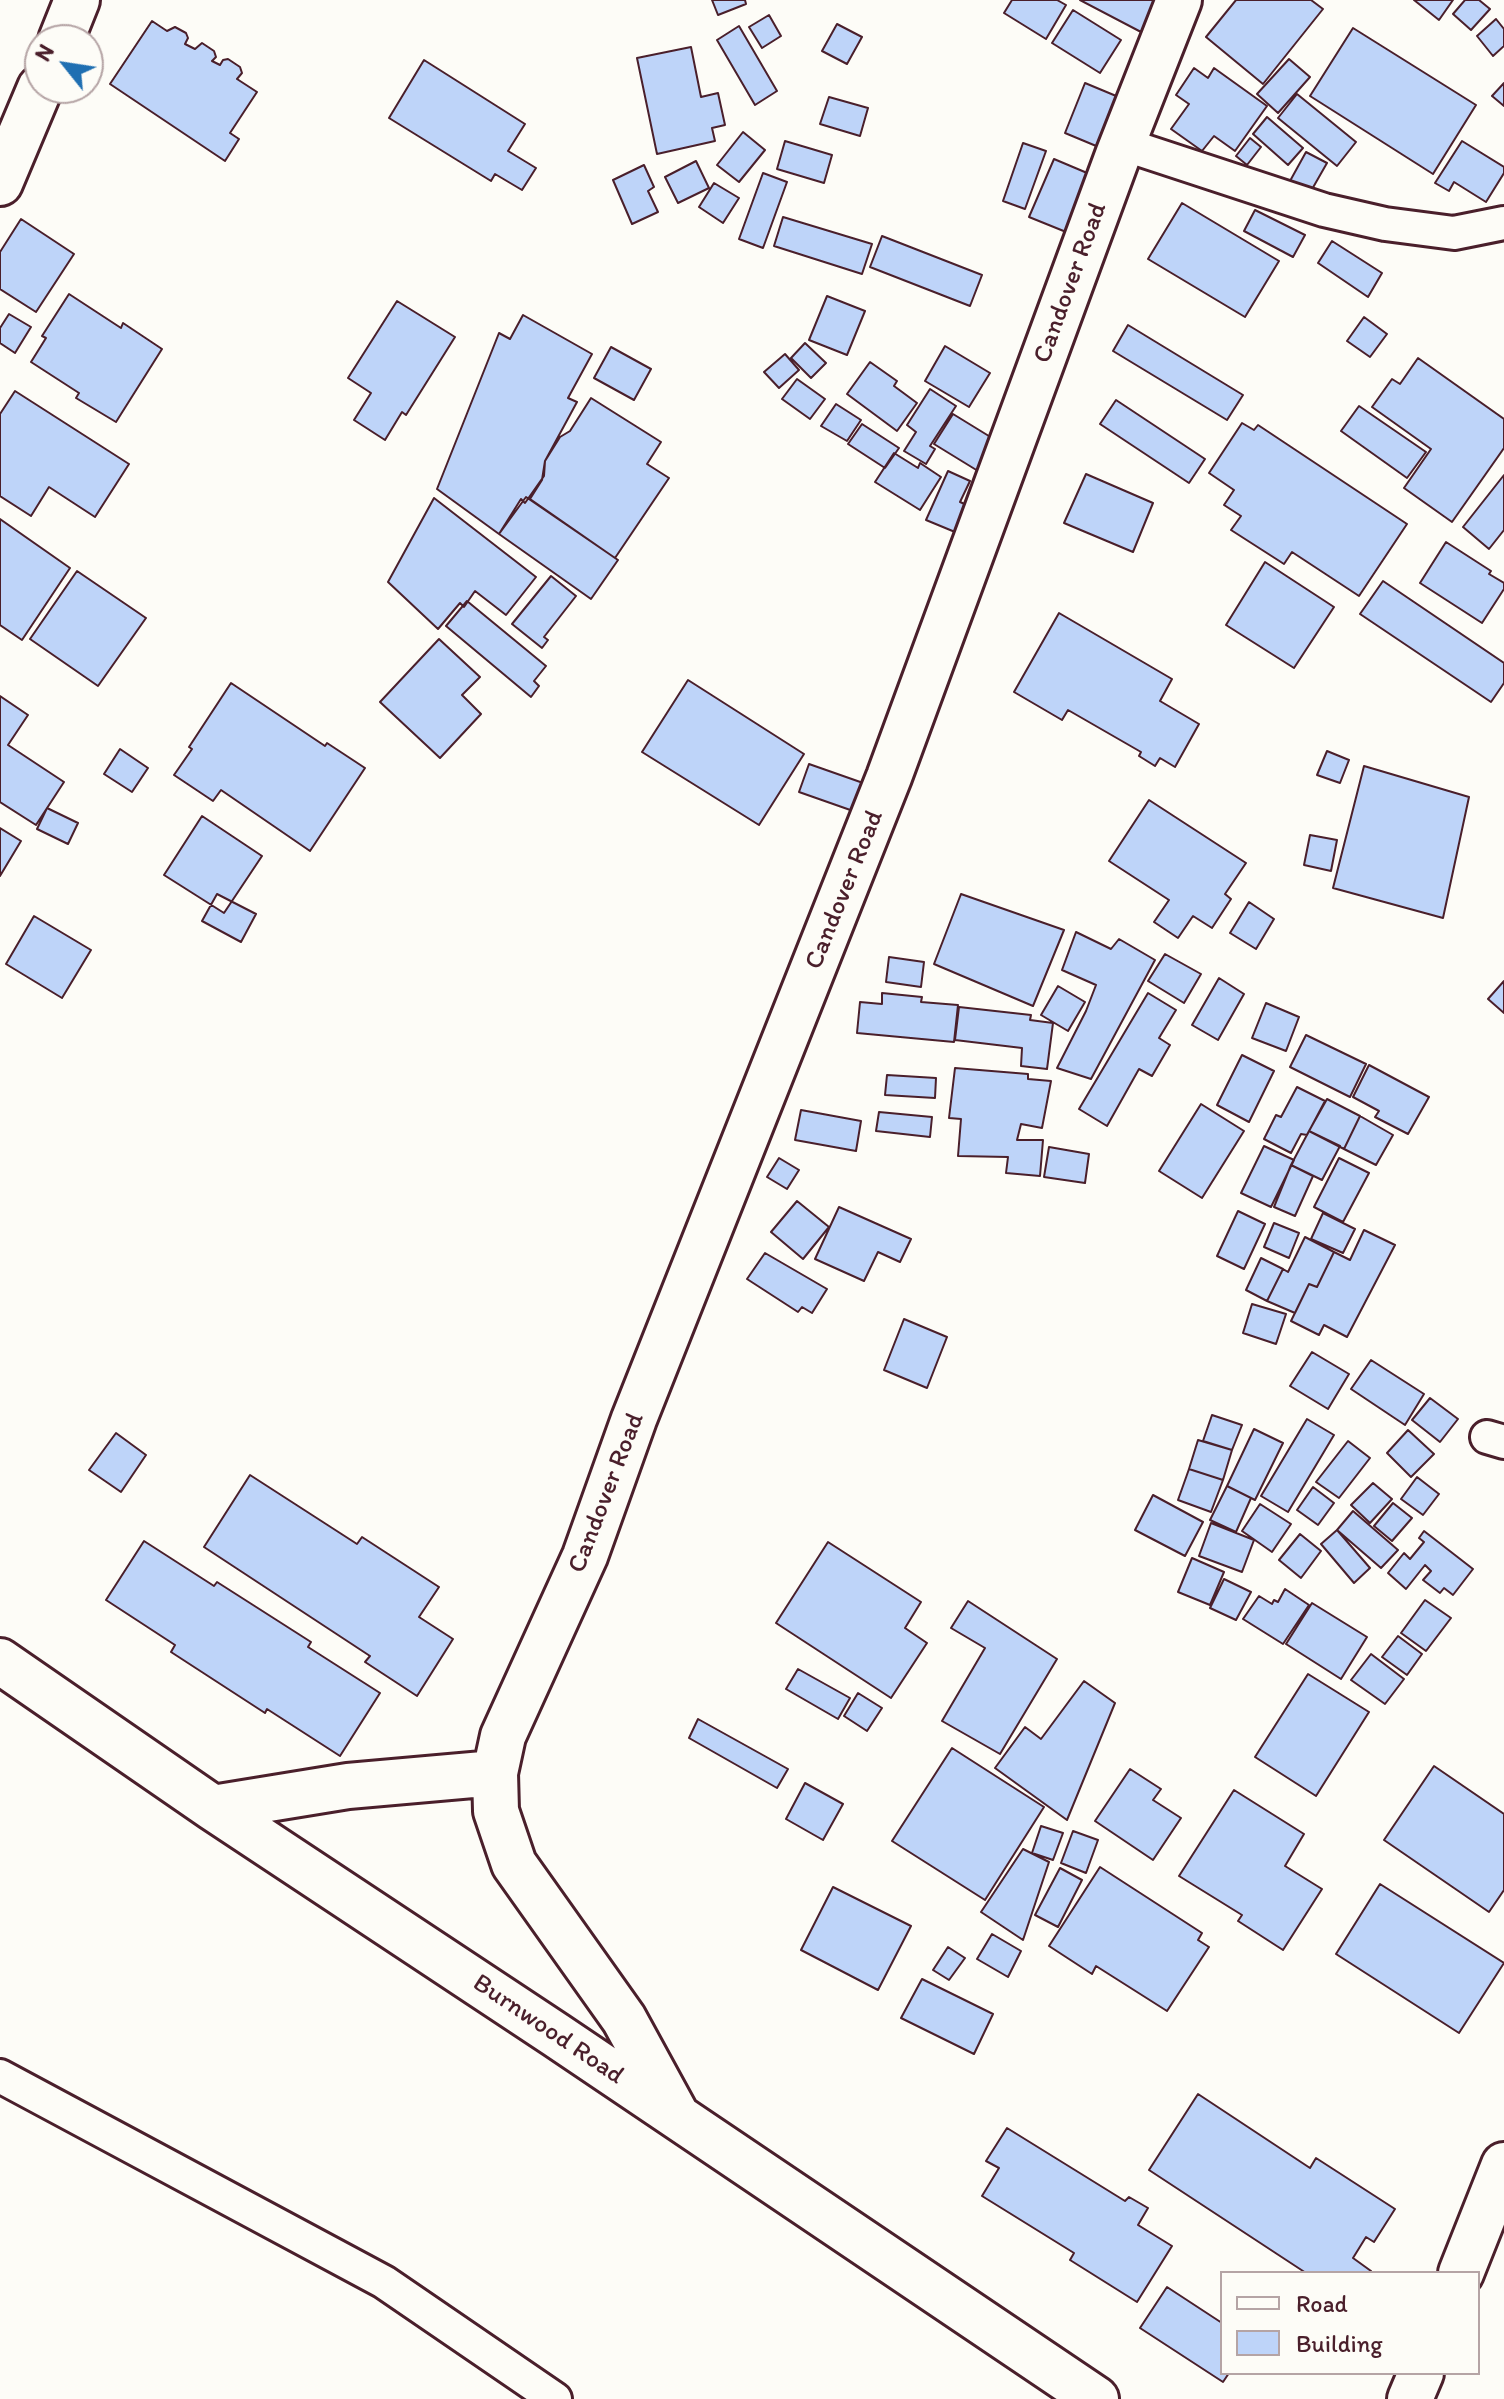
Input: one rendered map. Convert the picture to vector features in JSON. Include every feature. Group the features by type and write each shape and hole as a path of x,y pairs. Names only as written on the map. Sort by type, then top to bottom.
{"street":[{"path":"67,24 77,0"},
{"name":"Candover Road","path":"677,2116 624,2019 514,1864 496,1811 495,1773 503,1736 585,1556 634,1419 889,777 1179,0"},
{"path":"0,183 33,104"},
{"name":"Burnwood Road","path":"0,1661 213,1808 1096,2399"},
{"path":"213,1808 348,1786 495,1773"},
{"path":"1462,2271 1504,2165"},
{"path":"1410,2399 1420,2375"}],"lane":[{"path":"1123,144 1324,210 1385,224 1454,233 1504,223"},
{"path":"0,2076 384,2282 555,2399"}],"building":[{"path":"712,0 745,0 746,4 718,15"},
{"path":"1012,0 1057,0 1066,5 1046,39 1004,13"},
{"path":"1080,0 1157,0 1141,32"},
{"path":"1236,0 1311,0 1323,9 1263,84 1206,37"},
{"path":"1414,0 1453,0 1439,20"},
{"path":"1465,0 1479,0 1490,9 1471,30 1453,14"},
{"path":"1073,10 1121,40 1100,73 1052,43"},
{"path":"769,15 781,36 762,48 749,27"},
{"path":"1496,19 1504,29 1504,46 1493,56 1477,36"},
{"path":"152,21 167,31 175,27 186,33 188,38 185,44 195,49 202,43 214,51 216,57 212,61 220,65 228,59 240,67 242,73 237,79 257,92 230,133 239,139 225,161 110,84"},
{"path":"837,24 862,37 847,64 822,51"},
{"path":"739,26 777,91 755,105 717,40"},
{"path":"1353,28 1476,105 1433,174 1310,96"},
{"path":"691,47 701,97 718,93 725,125 712,128 715,141 657,154 637,58"},
{"path":"1289,59 1310,77 1278,113 1257,94"},
{"path":"424,60 525,124 508,151 536,168 522,190 495,174 491,181 389,118"},
{"path":"1194,68 1208,78 1214,68 1267,106 1235,151 1214,136 1202,151 1171,129 1189,104 1176,95"},
{"path":"1085,83 1121,98 1101,148 1065,133"},
{"path":"1504,83 1504,106 1492,96"},
{"path":"1297,94 1356,142 1337,166 1278,118"},
{"path":"829,97 868,108 860,136 820,124"},
{"path":"1267,117 1303,148 1288,165 1253,134"},
{"path":"743,132 765,150 739,182 717,165"},
{"path":"1250,138 1261,147 1247,165 1236,156"},
{"path":"785,141 832,155 824,183 777,169"},
{"path":"1462,141 1504,167 1504,173 1486,202 1454,182 1449,191 1435,183"},
{"path":"1023,143 1046,151 1025,209 1003,201"},
{"path":"1306,152 1327,163 1311,191 1290,181"},
{"path":"1054,159 1099,178 1076,236 1029,217"},
{"path":"696,161 709,188 678,203 665,177"},
{"path":"644,165 654,187 648,191 658,212 632,224 613,180"},
{"path":"763,173 787,182 763,248 739,239"},
{"path":"714,183 739,198 723,223 699,207"},
{"path":"1182,203 1279,261 1245,317 1148,259"},
{"path":"1255,210 1305,235 1293,257 1244,231"},
{"path":"783,217 872,244 862,274 774,246"},
{"path":"21,219 74,254 36,312 0,289 0,252"},
{"path":"882,236 982,275 970,306 870,267"},
{"path":"1332,241 1382,273 1368,297 1318,263"},
{"path":"69,294 121,328 123,323 162,349 116,422 76,398 79,393 31,362 46,338 42,336"},
{"path":"827,296 865,311 847,355 809,340"},
{"path":"397,301 455,337 406,415 402,412 385,440 354,420 371,393 348,378"},
{"path":"9,314 31,327 15,353 0,343 0,328"},
{"path":"523,315 592,354 568,398 577,402 545,461 544,476 525,503 521,499 499,534 437,489 499,333 510,339"},
{"path":"1364,317 1387,334 1370,357 1347,341"},
{"path":"1128,325 1243,395 1227,420 1113,351"},
{"path":"805,343 826,363 811,378 791,358"},
{"path":"945,346 990,373 969,407 925,381"},
{"path":"611,347 651,369 634,400 594,378"},
{"path":"785,354 799,370 779,388 764,372"},
{"path":"1418,358 1504,419 1504,448 1452,522 1404,488 1431,449 1372,407 1392,379 1400,384"},
{"path":"870,362 897,381 894,386 917,403 897,431 847,394"},
{"path":"797,379 825,399 810,419 782,399"},
{"path":"930,389 956,406 930,446 935,449 926,464 904,451 916,432 907,425"},
{"path":"15,391 129,464 95,517 49,487 31,516 0,496 0,414"},
{"path":"591,398 661,442 647,464 669,478 615,558 530,499 542,480 545,461 560,437 570,431"},
{"path":"1116,400 1205,459 1189,483 1100,424"},
{"path":"836,404 861,420 847,441 821,426"},
{"path":"1359,406 1426,452 1407,478 1341,431"},
{"path":"953,414 997,441 978,471 934,444"},
{"path":"1242,423 1254,430 1258,425 1407,524 1359,596 1292,552 1284,564 1231,530 1241,516 1224,505 1234,490 1209,473"},
{"path":"862,424 899,448 885,468 848,444"},
{"path":"894,453 918,468 920,463 941,477 920,510 875,482"},
{"path":"948,471 970,481 960,502 967,505 955,532 926,520"},
{"path":"1086,474 1153,503 1133,552 1064,523"},
{"path":"1504,475 1504,530 1489,549 1463,527"},
{"path":"526,497 618,560 591,599 499,534"},
{"path":"434,498 536,577 506,615 475,591 464,607 460,603 438,629 388,582"},
{"path":"0,519 70,568 22,640 0,625"},
{"path":"1446,542 1504,583 1504,589 1482,623 1420,583"},
{"path":"1265,562 1334,607 1294,668 1226,625"},
{"path":"77,571 146,618 98,686 30,639"},
{"path":"551,576 576,596 544,637 548,640 542,648 512,624"},
{"path":"1383,581 1504,663 1504,683 1491,702 1360,614"},
{"path":"467,601 546,666 534,681 539,686 531,697 446,626"},
{"path":"1059,613 1172,679 1160,701 1199,724 1175,767 1160,758 1155,766 1139,756 1141,752 1068,710 1062,720 1014,692"},
{"path":"439,639 480,677 462,695 481,714 440,758 380,702"},
{"path":"688,680 804,754 759,825 642,752"},
{"path":"231,683 325,746 327,743 365,768 310,851 221,790 213,801 174,775"},
{"path":"0,696 28,715 8,745 64,782 36,825 0,802"},
{"path":"120,749 148,768 132,792 104,774"},
{"path":"1327,751 1349,760 1340,783 1317,775"},
{"path":"809,764 866,784 856,812 799,792"},
{"path":"1364,766 1469,797 1443,918 1333,888"},
{"path":"1149,800 1246,863 1225,894 1231,899 1212,928 1193,916 1178,938 1154,922 1169,900 1109,861"},
{"path":"47,808 78,823 68,844 37,829"},
{"path":"202,816 262,856 224,913 164,875"},
{"path":"0,828 21,841 0,876"},
{"path":"1310,835 1337,840 1331,871 1304,865"},
{"path":"217,894 256,914 241,942 202,921"},
{"path":"961,894 1064,930 1033,1006 934,964"},
{"path":"1249,902 1274,919 1256,949 1230,933"},
{"path":"34,916 91,950 62,998 6,964"},
{"path":"1076,932 1111,949 1119,939 1155,960 1091,1079 1057,1068 1096,985 1062,970"},
{"path":"1165,954 1201,974 1184,1003 1148,981"},
{"path":"889,957 924,962 921,987 886,982"},
{"path":"1219,978 1244,994 1218,1040 1192,1025"},
{"path":"1504,981 1504,1013 1488,999"},
{"path":"1058,986 1085,1002 1068,1031 1041,1015"},
{"path":"882,993 922,997 921,1002 958,1005 954,1042 857,1033 860,1002 882,1004"},
{"path":"1148,993 1176,1010 1159,1038 1170,1045 1152,1076 1139,1069 1107,1126 1079,1109"},
{"path":"1266,1003 1299,1017 1286,1051 1252,1038"},
{"path":"959,1007 1031,1015 1030,1020 1053,1023 1047,1069 1021,1066 1022,1048 955,1040"},
{"path":"1306,1035 1366,1064 1350,1097 1290,1067"},
{"path":"1242,1055 1274,1071 1249,1122 1217,1105"},
{"path":"1369,1065 1429,1097 1408,1134 1375,1117 1379,1111 1353,1097"},
{"path":"955,1068 1028,1074 1028,1079 1051,1081 1042,1128 1021,1124 1017,1140 1043,1140 1040,1176 1006,1173 1008,1157 958,1156 961,1119 949,1118"},
{"path":"887,1075 936,1078 935,1098 885,1095"},
{"path":"1297,1087 1325,1101 1307,1135 1301,1134 1291,1153 1264,1139 1276,1115 1281,1117"},
{"path":"1327,1099 1360,1116 1344,1149 1309,1131"},
{"path":"1201,1104 1244,1131 1202,1198 1159,1171"},
{"path":"801,1110 861,1121 856,1151 795,1140"},
{"path":"879,1112 932,1117 930,1137 876,1131"},
{"path":"1360,1116 1393,1135 1376,1165 1344,1149"},
{"path":"1309,1131 1340,1146 1322,1180 1291,1165"},
{"path":"1264,1146 1294,1160 1271,1207 1241,1193"},
{"path":"1049,1147 1089,1154 1085,1183 1044,1177"},
{"path":"779,1158 799,1170 787,1189 767,1177"},
{"path":"1339,1158 1369,1173 1343,1222 1314,1207"},
{"path":"1291,1165 1313,1176 1295,1216 1274,1207"},
{"path":"797,1201 829,1227 803,1259 771,1232"},
{"path":"839,1207 911,1239 900,1262 878,1252 864,1281 815,1259"},
{"path":"1238,1211 1265,1224 1244,1269 1217,1256"},
{"path":"1323,1213 1355,1229 1343,1253 1311,1239"},
{"path":"1274,1223 1299,1233 1289,1258 1264,1247"},
{"path":"1364,1230 1395,1245 1347,1337 1324,1325 1319,1335 1291,1321 1309,1284 1317,1287 1334,1252 1350,1260"},
{"path":"1305,1237 1334,1252 1317,1287 1309,1284 1295,1313 1267,1301 1283,1269 1288,1272"},
{"path":"765,1253 827,1289 812,1313 802,1307 798,1312 747,1279"},
{"path":"1261,1258 1283,1269 1267,1301 1246,1290"},
{"path":"1252,1304 1286,1314 1276,1344 1243,1333"},
{"path":"904,1319 947,1337 927,1388 884,1370"},
{"path":"1312,1352 1349,1374 1328,1409 1290,1386"},
{"path":"1371,1360 1424,1394 1405,1425 1351,1389"},
{"path":"1430,1398 1458,1419 1440,1442 1412,1420"},
{"path":"1212,1415 1242,1425 1232,1450 1203,1441"},
{"path":"1307,1419 1334,1435 1288,1512 1261,1496"},
{"path":"1254,1429 1283,1443 1255,1500 1227,1486"},
{"path":"1408,1430 1434,1454 1411,1477 1387,1453"},
{"path":"116,1433 146,1455 121,1492 89,1470"},
{"path":"1198,1440 1232,1450 1223,1480 1189,1469"},
{"path":"1348,1441 1370,1458 1339,1498 1316,1482"},
{"path":"1189,1469 1223,1480 1211,1512 1178,1500"},
{"path":"250,1475 357,1544 362,1537 439,1587 419,1617 453,1639 417,1696 365,1662 370,1656 204,1547"},
{"path":"1417,1477 1439,1494 1423,1515 1401,1499"},
{"path":"1373,1483 1392,1499 1370,1523 1351,1505"},
{"path":"1227,1486 1251,1498 1236,1532 1210,1520"},
{"path":"1313,1487 1334,1503 1318,1525 1297,1510"},
{"path":"1153,1495 1203,1522 1185,1556 1135,1530"},
{"path":"1393,1503 1412,1518 1392,1541 1374,1526"},
{"path":"1260,1504 1291,1524 1272,1552 1242,1531"},
{"path":"1353,1511 1398,1550 1381,1568 1337,1530"},
{"path":"1211,1523 1254,1540 1242,1572 1199,1556"},
{"path":"1337,1530 1370,1568 1354,1583 1321,1544"},
{"path":"1424,1531 1473,1569 1453,1595 1444,1588 1440,1593 1423,1580 1431,1571 1425,1565 1406,1589 1388,1573 1404,1553 1410,1559 1424,1542 1419,1538"},
{"path":"1300,1534 1321,1551 1301,1578 1279,1560"},
{"path":"144,1541 214,1586 217,1582 311,1642 308,1647 380,1693 340,1756 267,1709 265,1713 171,1652 175,1645 106,1600"},
{"path":"828,1542 921,1602 905,1628 927,1643 891,1698 776,1623"},
{"path":"1192,1558 1224,1572 1210,1605 1178,1592"},
{"path":"1224,1579 1251,1592 1236,1620 1210,1608"},
{"path":"1285,1589 1309,1605 1283,1644 1243,1619 1259,1596 1272,1604 1274,1600 1278,1602"},
{"path":"1425,1600 1451,1618 1426,1651 1401,1633"},
{"path":"968,1601 1057,1659 1000,1754 942,1721 985,1648 951,1628"},
{"path":"1312,1603 1367,1637 1341,1679 1286,1644"},
{"path":"1398,1636 1422,1654 1407,1675 1382,1657"},
{"path":"1371,1654 1404,1679 1385,1704 1351,1680"},
{"path":"798,1669 850,1698 838,1719 786,1689"},
{"path":"1308,1674 1369,1712 1316,1796 1255,1757"},
{"path":"1084,1681 1115,1703 1067,1820 995,1768 1025,1727 1041,1739"},
{"path":"858,1693 882,1708 867,1731 844,1716"},
{"path":"698,1719 788,1769 777,1788 689,1738"},
{"path":"952,1748 1044,1807 985,1900 892,1841"},
{"path":"1434,1766 1504,1814 1504,1890 1489,1912 1384,1840"},
{"path":"1130,1769 1161,1789 1153,1800 1181,1818 1153,1860 1095,1821"},
{"path":"805,1783 843,1804 823,1840 786,1819"},
{"path":"1234,1790 1304,1834 1285,1866 1322,1889 1283,1950 1238,1921 1242,1915 1179,1876"},
{"path":"1041,1826 1063,1833 1053,1860 1032,1853"},
{"path":"1073,1831 1098,1840 1086,1873 1061,1863"},
{"path":"1023,1849 1049,1862 1023,1940 981,1912"},
{"path":"1100,1867 1202,1933 1198,1940 1209,1947 1167,2011 1096,1966 1092,1974 1049,1946"},
{"path":"1060,1868 1082,1880 1058,1927 1035,1915"},
{"path":"1380,1884 1504,1963 1459,2033 1336,1954"},
{"path":"833,1887 911,1926 878,1990 801,1950"},
{"path":"992,1934 1021,1951 1008,1977 977,1959"},
{"path":"948,1947 965,1958 949,1980 933,1970"},
{"path":"922,1979 993,2014 974,2054 901,2018"},
{"path":"1198,2094 1310,2168 1316,2158 1395,2209 1374,2242 1366,2237 1353,2258 1371,2271 1303,2271 1149,2170"},
{"path":"1007,2128 1125,2201 1129,2197 1148,2208 1138,2225 1172,2246 1137,2302 1070,2260 1074,2253 982,2196 999,2168 986,2161"},
{"path":"1167,2287 1220,2322 1220,2375 1228,2375 1223,2382 1140,2328"}]}
